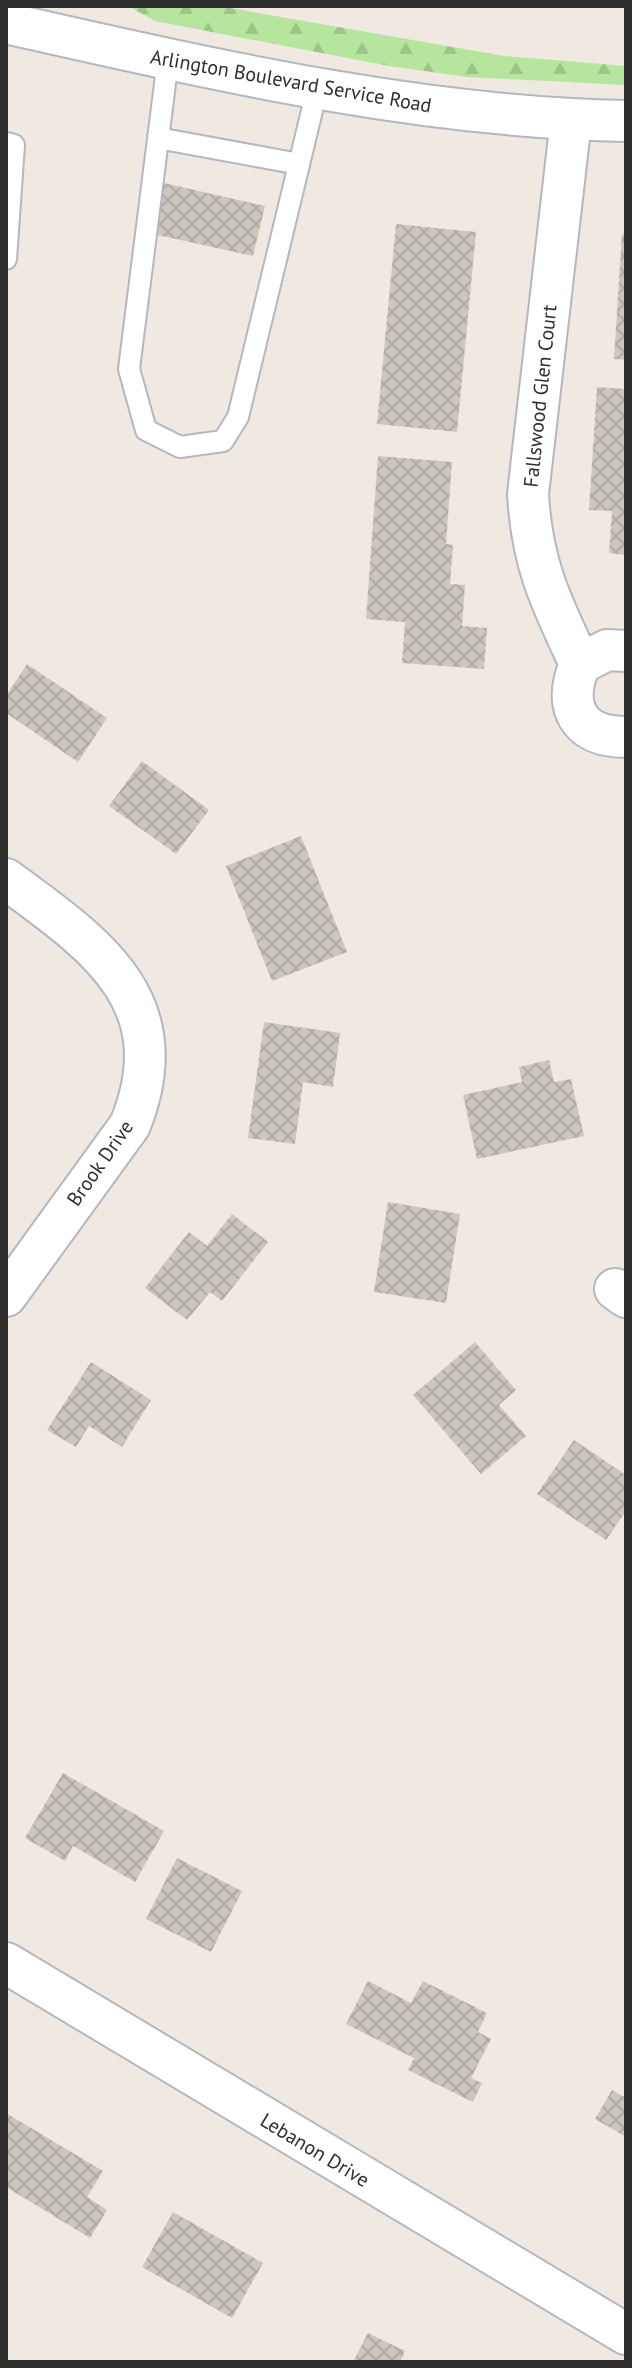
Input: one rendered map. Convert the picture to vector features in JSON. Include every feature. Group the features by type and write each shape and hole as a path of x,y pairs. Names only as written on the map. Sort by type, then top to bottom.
{"street":[{"name":"Arlington Boulevard Service Road","path":"6,23 168,60 389,103 571,120 626,121"},
{"name":"Fallswood Glen Court","path":"571,120 528,494 531,538 543,584 580,664"},
{"path":"626,651 607,650 580,664 571,694 579,718 588,728 606,737 626,737"},
{"name":"Brook Drive","path":"6,879 79,933 113,967 131,994 139,1015 146,1057 141,1098 130,1125 6,1296"},
{"name":"Lebanon Drive","path":"6,1963 626,2334"}],"lane":[{"path":"168,60 129,369 146,430 180,447 223,441 238,417 317,90"},
{"path":"158,138 299,164"},
{"path":"6,143 14,145 6,259"}],"green space":[{"path":"128,6 219,6 504,56 626,66 626,85 467,77 389,66 155,21"}],"building":[{"path":"164,183 265,206 253,256 153,234"},
{"path":"396,224 476,232 457,432 377,424"},
{"path":"622,234 626,234 626,360 614,359"},
{"path":"597,387 626,389 626,555 609,553 612,511 589,510"},
{"path":"378,456 452,462 446,544 453,545 450,584 465,585 462,626 487,628 484,669 402,663 405,622 366,619"},
{"path":"27,664 107,718 78,762 6,713 6,696"},
{"path":"142,761 209,810 176,854 109,806"},
{"path":"301,836 347,952 272,981 226,866"},
{"path":"264,1022 340,1033 333,1087 303,1082 295,1144 248,1138"},
{"path":"549,1060 554,1082 571,1079 584,1136 477,1159 463,1095 522,1082 519,1067"},
{"path":"388,1202 460,1214 446,1303 374,1292"},
{"path":"232,1214 268,1242 222,1301 210,1292 187,1320 145,1288 189,1232 207,1246"},
{"path":"475,1342 516,1390 499,1405 526,1436 481,1474 413,1395"},
{"path":"91,1362 151,1400 122,1447 89,1426 76,1447 47,1430"},
{"path":"574,1440 626,1475 626,1511 606,1540 537,1494"},
{"path":"63,1773 164,1831 135,1882 73,1846 65,1861 25,1838"},
{"path":"177,1858 242,1891 211,1952 146,1919"},
{"path":"368,1981 411,2003 423,1981 487,2013 478,2032 491,2039 471,2078 482,2083 473,2102 408,2070 414,2058 346,2024"},
{"path":"612,2090 626,2098 626,2137 595,2119"},
{"path":"6,2113 103,2171 87,2197 107,2210 90,2238 6,2187"},
{"path":"173,2212 263,2263 232,2318 142,2267"},
{"path":"368,2333 405,2351 400,2362 353,2362"}]}
